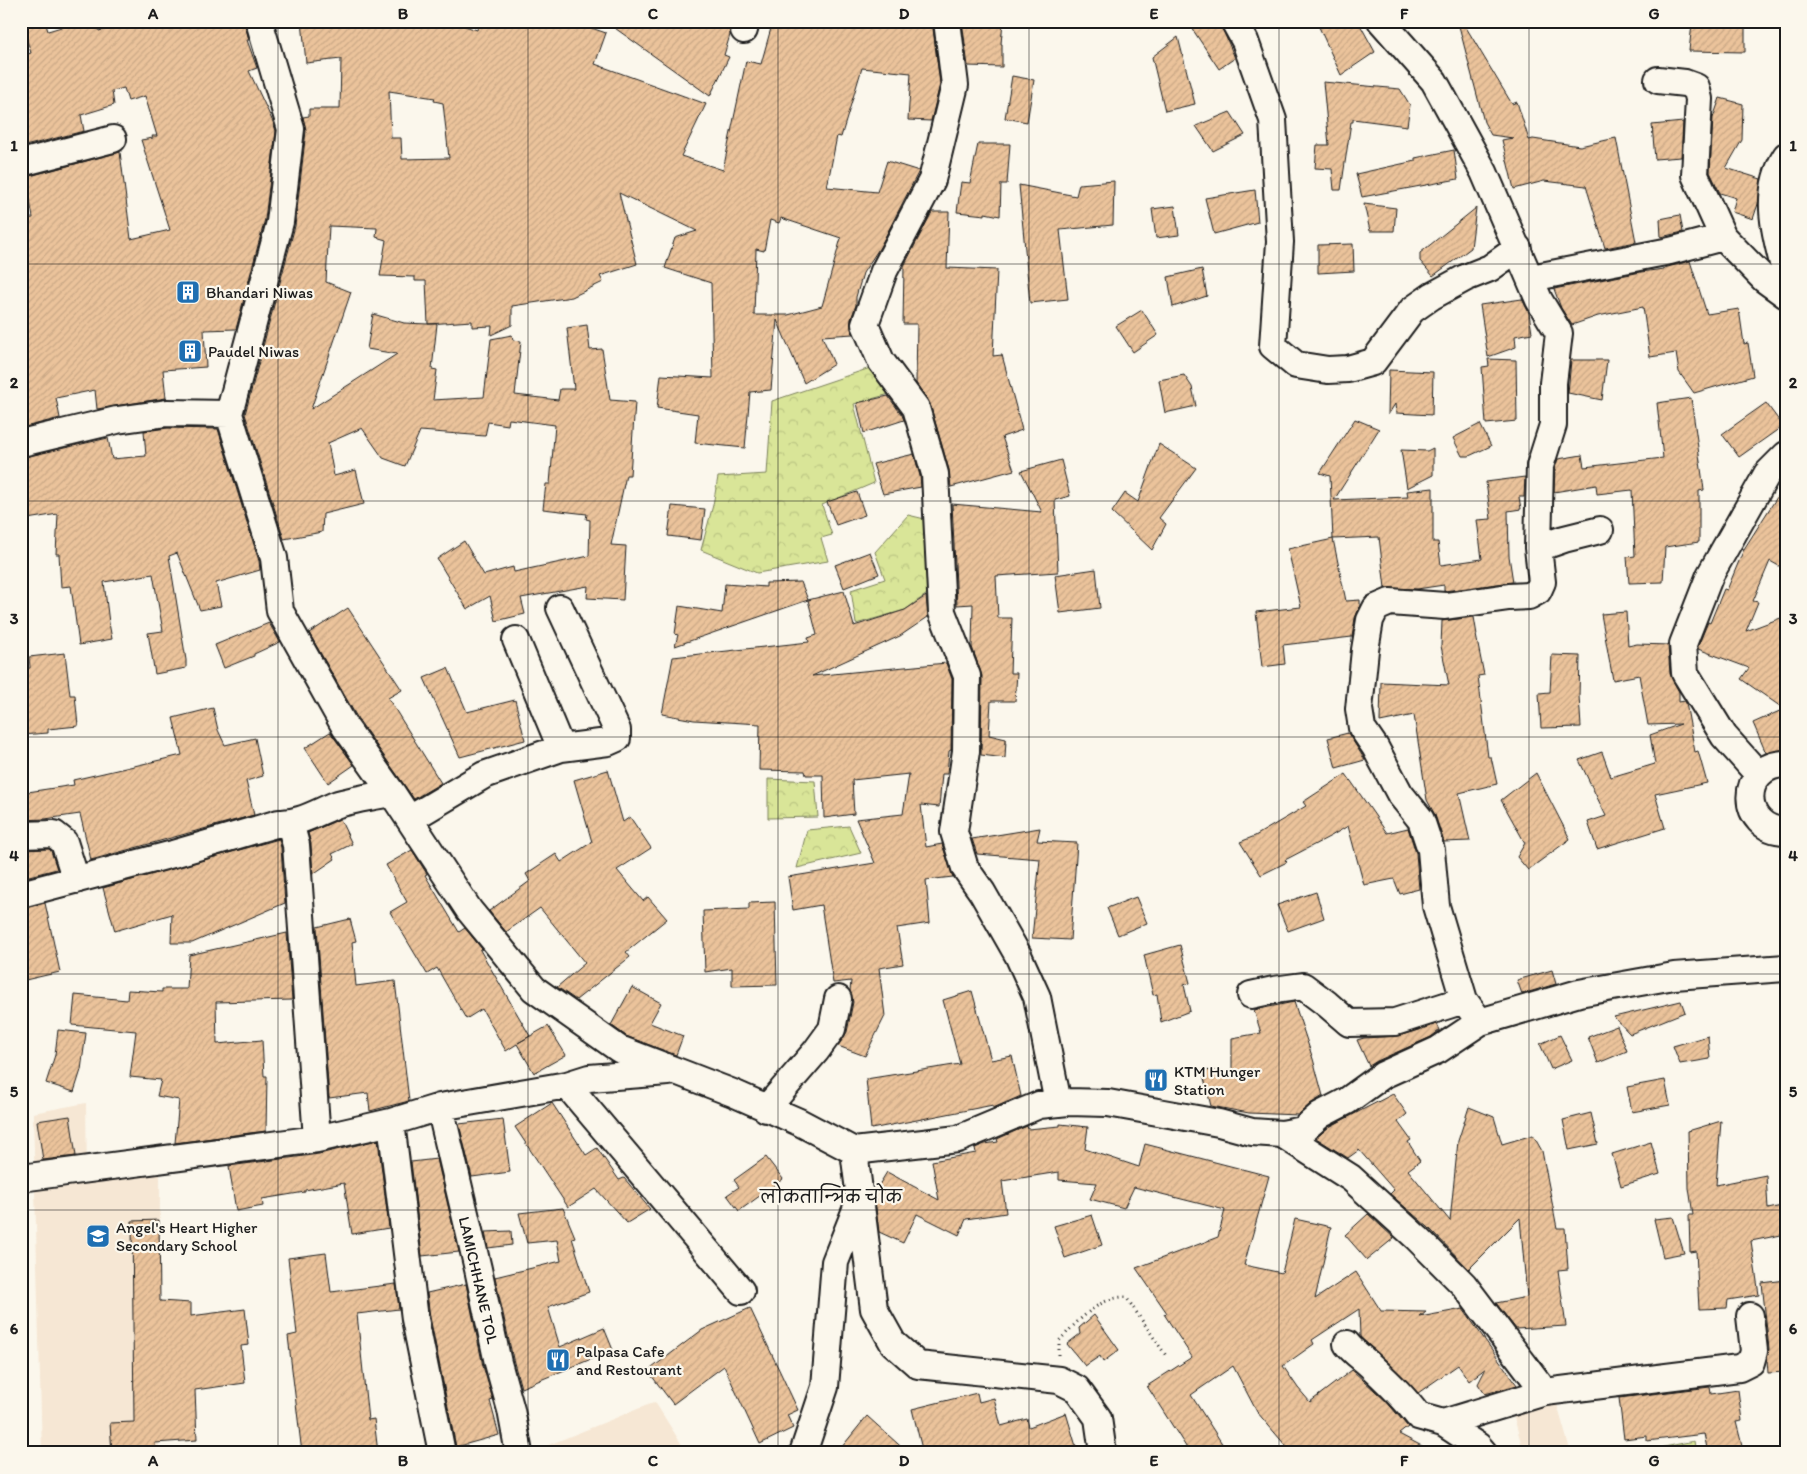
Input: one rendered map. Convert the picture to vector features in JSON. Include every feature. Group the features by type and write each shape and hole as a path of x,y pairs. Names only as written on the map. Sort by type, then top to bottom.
{"street":[{"path":"259,21 291,129 280,222 229,414 274,558 280,611 346,727 410,819 469,910 534,989 619,1049 678,1071 798,1122 854,1152 958,1139 1039,1105 1058,1103 1108,1103 1219,1123 1252,1132 1282,1134 1302,1130 1320,1115 1347,1101 1383,1074 1438,1050 1480,1022 1579,993 1664,977 1786,968"},
{"path":"947,21 955,85 932,180 884,271 866,324 881,361 916,408 935,474 942,612 967,676 966,751 954,832 966,868 1018,954 1037,997 1058,1103"},
{"path":"1234,21 1245,41 1273,120 1280,242 1273,346 1296,366 1328,370 1348,369 1373,362 1412,310 1432,296 1465,278 1490,268 1518,248"},
{"path":"1380,21 1434,81 1484,172 1540,300 1559,333 1553,383 1553,425 1540,466 1538,548 1542,582 1538,591 1529,596 1445,606 1390,602 1376,608 1370,620 1359,709 1362,728 1375,747 1400,794 1421,820 1431,850 1436,906 1464,1000 1480,1022"},
{"path":"1658,80 1685,83 1696,87 1699,99 1695,176 1723,238 1764,279 1786,295"},
{"path":"21,163 114,139"},
{"path":"1786,156 1779,167 1772,203 1778,247 1786,274"},
{"path":"1531,278 1670,251 1723,238"},
{"path":"21,443 117,420 167,413 229,414"},
{"path":"1758,774 1724,736 1685,673 1683,644 1710,575 1767,474 1786,455"},
{"path":"1538,548 1600,530"},
{"path":"410,819 484,774 561,748 608,742 617,738 617,730 560,608"},
{"path":"516,640 561,748"},
{"path":"1786,764 1775,764 1758,774 1750,792 1752,812 1765,826 1786,831"},
{"path":"21,894 173,854 279,823 290,823 338,804 392,793"},
{"path":"290,823 296,845 317,1139"},
{"path":"21,836 54,834 64,842 76,880"},
{"path":"1251,995 1303,986 1349,1023 1395,1022 1464,1000"},
{"path":"766,1109 816,1051 832,1029 838,999"},
{"path":"21,1178 317,1139 392,1122 440,1107 567,1085 589,1078 678,1071"},
{"path":"567,1085 741,1291"},
{"name":"LAMICHHANE TOL","path":"440,1107 498,1364 511,1410 519,1453"},
{"path":"392,1122 415,1319 442,1453"},
{"path":"1282,1134 1351,1178 1418,1238 1464,1285 1545,1392"},
{"path":"854,1152 874,1309 893,1343 918,1366 1058,1380 1077,1389 1098,1418 1103,1453"},
{"path":"804,1453 825,1387 835,1262 860,1200"},
{"path":"1443,1423 1545,1392 1739,1368 1751,1362 1754,1351 1750,1316"},
{"path":"1347,1344 1405,1398 1418,1416 1443,1423 1478,1446 1484,1453"}],"path":[{"path":"1058,1380 1059,1341 1084,1315 1115,1297 1126,1297 1167,1357"}],"shaded area":[{"name":"Angel's Heart Higher Secondary School","path":"86,1103 87,1178 160,1169 159,1453 42,1453 33,1113"},
{"path":"1556,1401 1571,1453 1524,1453 1513,1414"},
{"path":"655,1402 687,1453 553,1453 546,1446"}],"green space":[{"path":"891,361 907,389 854,404 874,483 822,505 832,535 821,538 828,561 757,573 701,550 718,477 767,474 772,401"},
{"path":"908,515 929,520 938,586 905,610 856,624 851,590 885,579 875,552"},
{"path":"768,779 815,781 818,817 768,818"},
{"path":"849,826 861,853 797,868 807,830"},
{"path":"1694,1441 1696,1453 1645,1453 1644,1451"}],"building":[{"path":"21,21 45,21 48,31 81,21 96,21 99,31 132,21 244,21 249,40 247,40 257,68 249,71 276,131 265,219 236,329 204,330 206,367 163,370 166,398 97,409 95,390 56,398 60,418 21,428 21,219 33,218 26,177 120,152 131,239 170,230 141,140 157,136 145,96 128,101 124,88 112,91 114,105 81,115 84,131 21,147 21,56 31,53"},
{"path":"302,21 450,21 477,30 479,21 571,21 606,33 595,64 706,104 681,156 723,170 746,61 761,64 773,21 932,21 940,84 931,121 908,120 911,73 862,68 841,137 837,136 827,187 877,192 887,161 919,171 880,247 863,273 851,319 853,334 822,336 834,364 804,383 777,320 771,390 750,392 745,448 695,443 698,414 657,408 661,375 713,378 711,283 665,268 675,238 697,231 619,193 637,264 600,276 603,282 572,297 512,306 512,325 491,335 492,326 472,327 472,321 428,324 437,324 432,369 437,370 433,400 484,397 491,339 512,335 513,340 521,341 515,395 558,400 560,389 574,389 567,328 587,325 590,350 602,349 610,400 635,402 630,475 626,475 611,545 626,546 623,600 587,598 588,586 521,598 525,614 496,621 490,596 467,609 437,559 464,541 484,575 513,567 514,572 589,556 590,520 586,519 587,514 543,509 546,484 550,484 555,425 509,419 508,425 488,422 485,436 420,431 405,466 383,458 362,428 328,443 334,476 356,470 364,504 323,514 322,532 284,539 245,414 295,226 306,131 303,117 309,116 309,109 340,109 341,59 306,63","holes":["389,91 435,98 434,101 443,103 449,158 402,159 401,138 391,138","781,218 841,238 822,306 788,315 754,315 756,249 764,251 770,220 779,223","329,226 377,228 376,237 386,240 380,276 415,277 415,281 426,281 428,324 404,323 373,314 367,349 397,354 311,409 351,292 326,282"]},
{"path":"605,21 731,21 730,35 724,55 729,57 710,96"},
{"path":"962,21 1003,21 1002,67 968,66"},
{"path":"1187,21 1219,21 1235,58 1219,69"},
{"path":"1331,21 1358,21 1375,52 1341,75 1319,27"},
{"path":"1745,23 1745,52 1689,51 1692,24"},
{"path":"1464,24 1512,104 1517,102 1529,140 1580,146 1616,138 1636,242 1605,248 1586,186 1544,181 1514,189 1502,140 1513,138 1491,135 1484,122 1459,26"},
{"path":"1178,37 1195,104 1165,111 1152,57"},
{"path":"1012,76 1034,80 1027,122 1005,118"},
{"path":"1323,82 1400,89 1410,105 1407,126 1353,119 1341,190 1334,190 1332,169 1315,168 1317,145 1329,145"},
{"path":"1720,98 1743,104 1742,140 1726,168 1761,179 1758,204 1753,219 1732,212 1736,198 1720,193 1710,172 1713,118"},
{"path":"1230,112 1245,135 1213,151 1196,126"},
{"path":"1683,122 1681,157 1655,159 1652,125"},
{"path":"978,144 1010,144 1007,184 1001,184 1000,216 985,213 985,215 957,212 961,182 970,183"},
{"path":"1454,150 1458,179 1362,197 1356,174 1415,161 1415,158"},
{"path":"1114,181 1113,225 1060,230 1068,299 1030,303 1019,185 1076,196 1079,184"},
{"path":"1255,190 1258,222 1214,234 1205,198"},
{"path":"1364,204 1396,208 1394,231 1370,231"},
{"path":"1175,206 1179,235 1156,238 1152,209"},
{"path":"1476,208 1471,248 1433,276 1420,261 1420,253"},
{"path":"932,212 949,212 947,268 997,270 993,356 1002,355 1022,430 1002,437 1014,470 951,487 949,470 930,404 916,383 917,324 903,324 904,266"},
{"path":"1680,215 1683,232 1661,237 1660,219"},
{"path":"1353,244 1354,271 1318,273 1318,245"},
{"path":"1690,261 1707,314 1739,309 1744,344 1748,343 1753,376 1694,393 1679,372 1676,353 1650,357 1643,307 1598,316 1572,325 1561,308 1554,289 1664,269"},
{"path":"1202,269 1207,296 1173,307 1168,277"},
{"path":"1522,299 1529,313 1532,333 1515,336 1516,347 1488,357 1480,305"},
{"path":"1142,310 1158,335 1133,352 1116,326"},
{"path":"1488,359 1516,360 1517,421 1486,424 1482,367 1489,366"},
{"path":"1571,360 1607,360 1602,400 1568,393"},
{"path":"1389,370 1433,372 1432,415 1396,413 1395,404 1388,415"},
{"path":"1184,375 1192,387 1196,406 1165,413 1159,380"},
{"path":"888,396 904,420 864,433 857,403"},
{"path":"1691,398 1704,490 1699,491 1699,542 1665,547 1663,582 1629,583 1627,557 1635,556 1632,490 1597,494 1596,485 1554,492 1555,468 1558,459 1582,455 1584,467 1663,458 1657,403"},
{"path":"1766,403 1783,426 1739,457 1722,434"},
{"path":"1355,419 1379,429 1334,500 1408,497 1407,491 1433,488 1433,542 1438,542 1441,565 1482,559 1477,520 1491,519 1486,482 1525,477 1524,497 1519,497 1521,509 1508,511 1509,556 1513,582 1444,591 1444,585 1417,589 1385,588 1379,537 1333,539 1330,476 1320,473"},
{"path":"1480,424 1491,446 1469,456 1462,456 1453,438"},
{"path":"168,428 218,429 259,561 260,570 216,583 221,606 200,610 177,553 169,556 186,668 155,674 148,633 163,631 153,574 104,582 112,639 79,645 71,586 61,587 59,554 56,554 58,514 21,520 21,458 108,438 112,459 146,456 144,431"},
{"path":"1159,444 1196,468 1159,518 1166,524 1152,550 1112,512 1125,493 1138,502"},
{"path":"1433,448 1433,475 1407,488 1401,450 1427,451"},
{"path":"914,454 921,487 883,494 873,464"},
{"path":"1061,460 1070,496 1055,500 1058,572 996,576 998,618 1012,618 1010,673 1017,673 1015,701 991,701 989,735 1006,739 1005,758 981,755 982,676 972,647 973,604 957,605 952,504 1042,512 1021,471"},
{"path":"1786,483 1786,570 1770,561 1753,601 1758,602 1746,631 1786,616 1786,749 1766,753 1753,723 1784,709 1741,679 1749,668 1698,649 1698,646 1724,589 1727,590 1744,549"},
{"path":"857,492 865,515 836,525 827,502"},
{"path":"672,506 705,509 701,540 668,536"},
{"path":"1333,539 1346,601 1360,600 1352,637 1283,645 1285,664 1262,667 1256,612 1301,607 1288,549"},
{"path":"870,552 879,574 844,588 835,565"},
{"path":"1096,569 1100,608 1060,613 1055,575"},
{"path":"801,582 808,600 675,646 678,635 675,634 679,606 722,613 725,584 766,587 766,583"},
{"path":"844,591 854,626 905,610 926,596 928,617 900,636 812,676 946,663 952,679 951,750 949,751 947,774 942,774 939,807 921,805 926,847 942,844 953,877 926,880 930,923 897,928 903,964 879,968 885,1016 865,1056 838,1046 847,1032 853,1002 850,991 851,981 833,983 821,905 793,910 788,877 875,863 856,819 903,814 909,774 852,780 854,814 824,818 823,775 806,775 805,771 759,770 760,724 694,720 662,714 673,657 809,642 808,638 817,635 808,600"},
{"path":"348,608 402,690 388,698 441,783 414,799 358,719 309,633"},
{"path":"1626,612 1628,646 1637,644 1668,645 1670,674 1679,692 1679,702 1685,701 1686,703 1695,752 1698,751 1707,783 1655,794 1665,828 1597,849 1588,822 1606,816 1579,760 1602,752 1611,777 1655,764 1650,735 1681,724 1648,725 1639,675 1613,680 1601,614"},
{"path":"1474,617 1484,675 1478,676 1488,757 1491,757 1497,784 1459,793 1470,841 1444,842 1435,815 1427,800 1414,715 1380,722 1381,682 1449,685 1441,646 1442,621"},
{"path":"269,623 280,642 254,654 254,656 224,668 215,645"},
{"path":"65,653 70,695 75,695 78,726 48,729 48,733 21,735 21,707 24,706 21,669 30,668 29,657"},
{"path":"1552,655 1580,656 1579,696 1581,727 1541,728 1539,693 1550,692"},
{"path":"448,668 467,712 515,700 525,740 460,757 424,678"},
{"path":"213,708 218,730 225,745 255,738 263,776 246,781 254,815 91,860 80,814 21,820 21,793 74,785 73,780 182,755 173,718"},
{"path":"330,732 354,765 328,783 305,748"},
{"path":"1348,733 1365,760 1336,768 1328,738"},
{"path":"608,770 623,822 630,817 651,848 617,870 643,901 648,897 667,919 626,952 630,957 576,1000 557,987 585,963 540,908 506,932 489,911 530,881 526,874 556,854 561,862 592,842 574,780"},
{"path":"1536,773 1570,839 1528,870 1517,857 1525,843 1501,800"},
{"path":"1346,774 1387,833 1408,828 1416,853 1419,889 1400,894 1394,879 1364,885 1348,826 1261,875 1240,842 1255,836 1306,806 1303,802"},
{"path":"340,819 352,844 332,854 335,859 313,874 311,844 308,833"},
{"path":"1040,828 1037,841 1077,843 1070,940 1032,938 1040,859 977,854 972,839"},
{"path":"279,839 285,903 192,943 171,943 172,914 115,931 103,888"},
{"path":"49,849 57,869 21,878 21,850"},
{"path":"412,850 459,932 465,928 482,949 480,950 530,1036 518,1043 548,1026 566,1055 534,1073 517,1044 506,1051 482,1009 466,1019 437,968 427,974 390,912 407,902 386,865"},
{"path":"1316,892 1324,918 1288,931 1277,905"},
{"path":"1136,897 1147,923 1118,935 1107,908"},
{"path":"775,902 777,985 732,986 732,968 705,972 703,911 749,909 749,903"},
{"path":"45,903 60,972 21,981 21,909"},
{"path":"350,919 356,941 352,942 356,986 395,981 409,1101 370,1111 368,1093 329,1098 317,927"},
{"path":"287,933 292,1000 216,1002 217,1044 262,1040 264,1076 267,1076 266,1131 175,1143 179,1100 157,1096 161,1080 130,1077 136,1031 72,1025 75,995 127,1000 128,990 162,992 162,989 187,989 189,955"},
{"path":"1180,945 1190,983 1184,985 1190,1011 1161,1022 1157,994 1153,995 1144,955"},
{"path":"1552,970 1556,984 1522,994 1517,980"},
{"path":"632,987 661,1003 650,1023 683,1036 676,1055 626,1036 611,1025"},
{"path":"972,991 991,1060 1012,1056 1021,1096 993,1108 993,1105 871,1129 866,1079 960,1064 943,1000"},
{"path":"1681,1001 1685,1012 1630,1034 1614,1017"},
{"path":"1294,1002 1323,1096 1298,1115 1249,1113 1211,1106 1202,1070 1232,1072 1232,1038 1261,1033 1254,1010"},
{"path":"1437,1024 1440,1030 1431,1037 1369,1066 1357,1040 1399,1036"},
{"path":"1617,1026 1627,1051 1598,1063 1588,1037"},
{"path":"58,1030 86,1033 81,1070 74,1092 46,1083 55,1055"},
{"path":"1560,1035 1572,1060 1551,1069 1540,1044"},
{"path":"1708,1036 1710,1059 1680,1064 1673,1046"},
{"path":"1665,1080 1670,1105 1632,1112 1627,1087"},
{"path":"1393,1094 1407,1114 1398,1122 1411,1140 1408,1142 1420,1161 1408,1170 1450,1221 1458,1141 1469,1107 1494,1117 1502,1144 1533,1135 1542,1151 1557,1228 1565,1228 1568,1269 1558,1270 1566,1326 1516,1329 1496,1303 1527,1297 1520,1218 1469,1269 1428,1227 1390,1194 1394,1190 1359,1150 1348,1158 1316,1138 1329,1127"},
{"path":"552,1103 586,1155 597,1148 619,1180 624,1178 650,1209 627,1223 596,1189 568,1207 515,1127"},
{"path":"1591,1113 1598,1144 1569,1150 1563,1120"},
{"path":"70,1116 76,1156 43,1160 37,1121"},
{"path":"503,1119 510,1172 472,1177 459,1124"},
{"path":"1721,1121 1716,1185 1766,1175 1768,1209 1786,1205 1786,1234 1751,1241 1759,1295 1728,1300 1727,1308 1699,1309 1696,1251 1690,1252 1689,1215 1693,1215 1689,1188 1688,1131"},
{"path":"1060,1124 1088,1127 1085,1149 1139,1167 1145,1144 1269,1176 1244,1265 1282,1273 1295,1219 1331,1227 1315,1299 1356,1272 1381,1311 1426,1312 1420,1317 1463,1309 1517,1385 1485,1394 1478,1384 1486,1368 1469,1381 1458,1365 1418,1393 1360,1337 1359,1309 1312,1340 1314,1344 1283,1366 1310,1402 1352,1370 1386,1401 1408,1427 1399,1434 1435,1453 1292,1453 1257,1412 1233,1366 1191,1395 1228,1453 1190,1453 1147,1386 1192,1357 1164,1314 1167,1313 1136,1268 1218,1237 1225,1210 1134,1187 1124,1208 1090,1199 1097,1183 1059,1180 1059,1172 1002,1181 1006,1213 966,1219 959,1235 917,1214 903,1243 879,1232 874,1193 887,1172 939,1200 932,1161 976,1153 975,1148 998,1142 997,1139 1027,1126 1028,1129 1060,1126"},
{"path":"378,1140 389,1228 352,1234 344,1183 262,1199 263,1206 236,1211 229,1166 319,1154"},
{"path":"1651,1142 1660,1174 1621,1186 1612,1154"},
{"path":"766,1157 783,1179 739,1211 727,1195 739,1187 734,1180"},
{"path":"437,1159 459,1252 422,1256 411,1162"},
{"path":"563,1208 575,1237 572,1238 589,1292 548,1307 560,1347 604,1328 613,1350 521,1388 495,1277 561,1261 557,1240 527,1243 519,1213"},
{"path":"1368,1214 1394,1238 1367,1260 1345,1235"},
{"path":"1092,1215 1102,1245 1065,1258 1054,1226"},
{"path":"1673,1217 1684,1253 1663,1257 1654,1219"},
{"path":"159,1220 160,1301 191,1303 191,1316 245,1309 249,1345 241,1346 245,1383 195,1390 197,1440 155,1443 156,1453 112,1453 110,1423 134,1422 132,1221"},
{"path":"511,1231 512,1245 488,1248 485,1232"},
{"path":"326,1253 331,1292 396,1284 399,1309 357,1314 368,1420 374,1419 378,1453 302,1453 288,1336 297,1334 288,1258"},
{"path":"1786,1280 1786,1372 1768,1373 1767,1359 1769,1349 1762,1283"},
{"path":"466,1284 483,1366 493,1400 490,1401 499,1435 456,1447 427,1293"},
{"path":"750,1308 798,1410 787,1415 793,1428 760,1444 724,1366 673,1404 648,1371 702,1330"},
{"path":"1094,1315 1119,1350 1103,1362 1100,1356 1085,1366 1067,1344 1080,1334 1079,1328"},
{"path":"1710,1387 1711,1394 1738,1390 1742,1421 1736,1422 1744,1453 1708,1453 1704,1434 1647,1441 1647,1436 1624,1439 1619,1398"},
{"path":"977,1393 979,1402 994,1398 1001,1426 1027,1419 1029,1427 1066,1413 1078,1453 923,1453 912,1409"},
{"path":"867,1416 908,1453 837,1453"}],"place":[{"name":"Bhandari Niwas","path":"188,292"},
{"name":"Paudel Niwas","path":"190,351"},
{"name":"KTM Hunger Station","path":"1156,1080"},
{"name":"Angel's Heart Higher Secondary School","path":"98,1236"},
{"name":"Palpasa Cafe and Restourant","path":"558,1360"}],"district":[{"name":"लोकतान्त्रिक चोक","path":"831,1197"}]}
